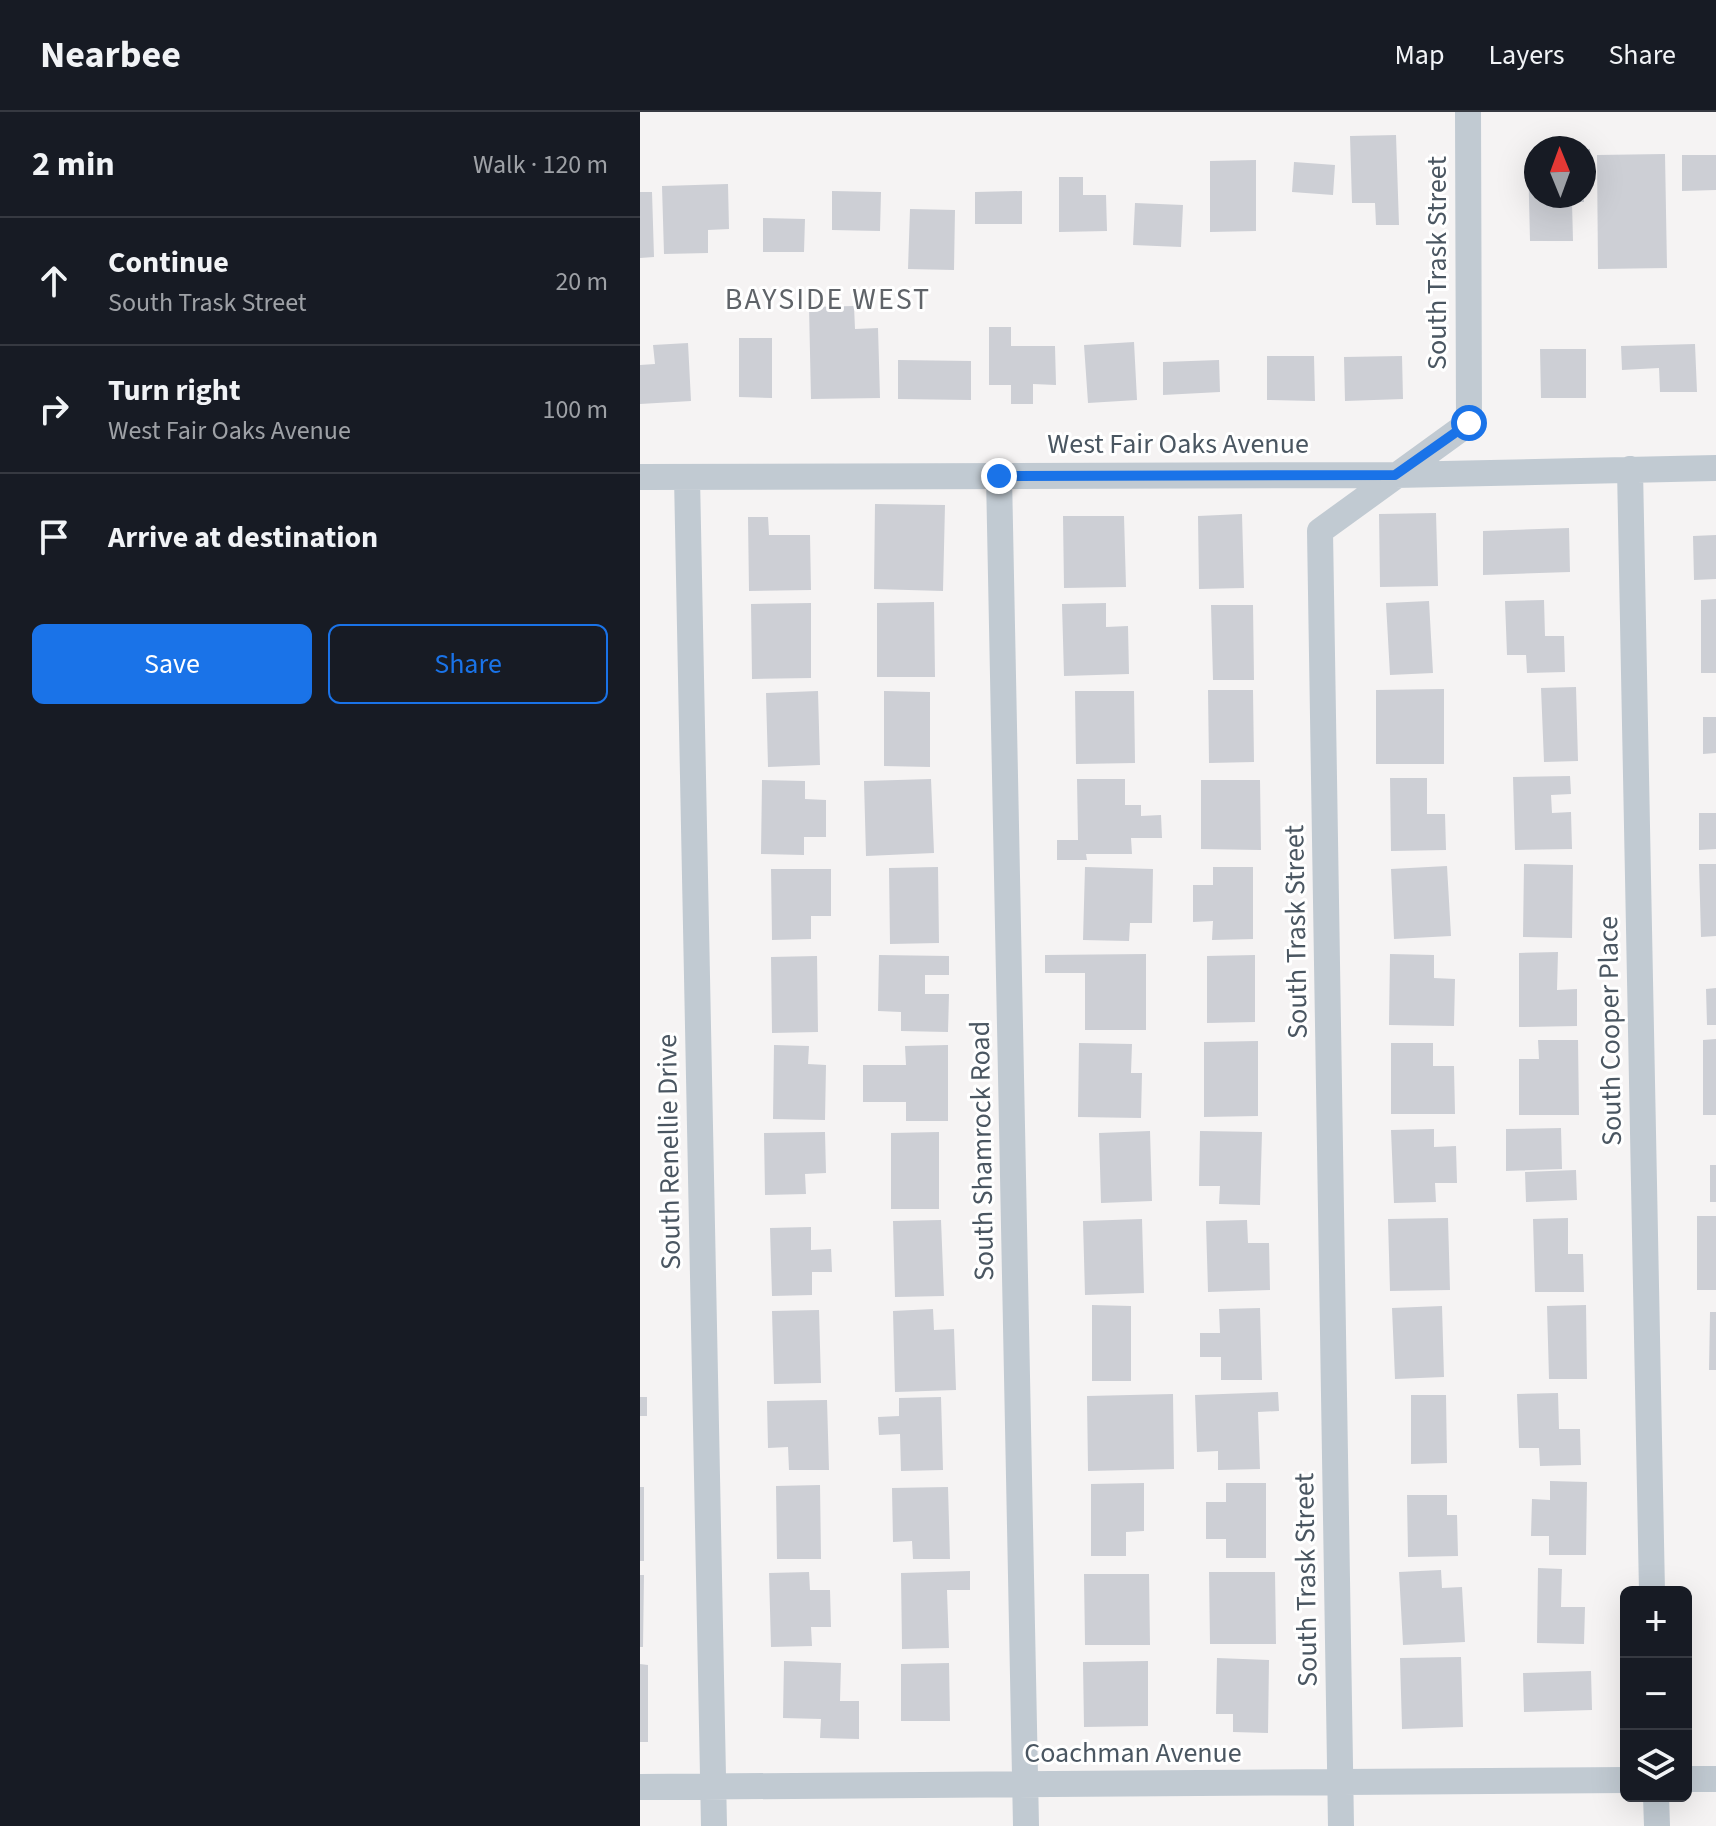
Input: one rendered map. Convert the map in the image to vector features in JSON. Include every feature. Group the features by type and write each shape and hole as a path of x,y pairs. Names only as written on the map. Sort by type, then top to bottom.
{"street":[{"name":"South Trask Street","path":"1341,1826 1320,531 1469,423 1468,112"},
{"name":"West Fair Oaks Avenue","path":"640,477 1395,475 1716,468"},
{"name":"South Cooper Place","path":"1630,469 1652,1586"},
{"name":"South Shamrock Road","path":"999,476 1026,1826"},
{"name":"South Renellie Drive","path":"687,477 714,1826"},
{"path":"1692,1779 1716,1779"},
{"name":"Coachman Avenue","path":"640,1787 1620,1780"},
{"path":"1656,1802 1657,1826"}],"building":[{"path":"1396,135 1399,225 1376,225 1375,203 1352,203 1350,136"},
{"path":"1665,154 1667,268 1598,269 1597,155"},
{"path":"1682,155 1716,155 1716,190 1682,191"},
{"path":"1256,160 1256,231 1210,232 1210,161"},
{"path":"1294,162 1335,165 1333,195 1292,192"},
{"path":"1059,177 1083,177 1083,195 1106,195 1107,231 1059,232"},
{"path":"728,184 729,229 708,230 708,253 664,254 662,186"},
{"path":"832,191 881,192 880,231 832,230"},
{"path":"1022,191 1022,224 975,224 975,192"},
{"path":"640,192 652,192 654,257 640,258"},
{"path":"1135,203 1183,205 1181,247 1133,245"},
{"path":"1529,208 1572,208 1573,241 1530,241"},
{"path":"910,209 955,210 954,270 908,269"},
{"path":"763,218 805,219 804,252 763,252"},
{"path":"854,306 855,329 878,328 880,398 811,399 809,307"},
{"path":"989,327 1011,327 1011,346 1055,346 1056,385 1033,384 1033,404 1011,404 1011,385 989,385"},
{"path":"739,338 772,338 772,398 739,397"},
{"path":"1134,342 1137,400 1088,403 1084,345"},
{"path":"688,343 691,401 640,404 640,365 655,364 653,345"},
{"path":"1695,344 1697,392 1660,392 1659,368 1622,370 1621,346"},
{"path":"1540,349 1586,349 1586,398 1541,398"},
{"path":"1267,356 1314,356 1315,401 1267,400"},
{"path":"1402,356 1403,399 1345,401 1344,357"},
{"path":"898,360 971,361 971,400 898,399"},
{"path":"1219,360 1220,392 1163,395 1163,362"},
{"path":"875,504 945,505 943,591 874,589"},
{"path":"1436,513 1438,586 1380,587 1379,514"},
{"path":"1242,514 1244,588 1199,589 1198,516"},
{"path":"1063,516 1124,516 1126,587 1064,588"},
{"path":"748,517 768,517 769,535 810,535 811,590 749,591"},
{"path":"1569,528 1570,572 1483,575 1483,531"},
{"path":"1716,535 1716,579 1694,580 1693,536"},
{"path":"1716,599 1716,673 1701,673 1701,600"},
{"path":"1544,600 1545,636 1564,636 1565,672 1527,673 1526,655 1507,655 1505,601"},
{"path":"1429,601 1433,673 1390,675 1386,603"},
{"path":"934,602 935,677 877,677 877,603"},
{"path":"811,603 811,678 752,679 751,604"},
{"path":"1106,603 1106,627 1128,626 1129,674 1064,676 1062,604"},
{"path":"1211,605 1253,605 1254,680 1213,680"},
{"path":"1576,687 1578,761 1544,762 1541,688"},
{"path":"1444,689 1444,764 1376,764 1376,690"},
{"path":"1208,690 1253,690 1254,762 1209,763"},
{"path":"818,691 820,765 768,767 766,693"},
{"path":"884,691 930,692 930,767 884,766"},
{"path":"1075,691 1134,691 1135,763 1076,764"},
{"path":"1703,717 1716,717 1716,753 1703,754"},
{"path":"1570,776 1571,794 1551,795 1552,813 1571,812 1572,849 1515,850 1513,777"},
{"path":"1390,778 1427,778 1427,814 1445,814 1446,850 1391,851"},
{"path":"931,779 934,853 866,856 864,781"},
{"path":"1077,779 1125,779 1125,805 1141,805 1141,816 1161,815 1162,838 1131,838 1132,854 1086,854 1087,860 1057,860 1057,840 1078,840"},
{"path":"762,780 805,781 805,799 826,800 826,837 804,837 804,855 761,854"},
{"path":"1201,780 1260,780 1261,850 1201,849"},
{"path":"1699,813 1716,813 1716,849 1699,850"},
{"path":"1524,864 1573,865 1572,938 1523,937"},
{"path":"1699,864 1716,864 1716,936 1701,937"},
{"path":"1447,866 1451,936 1394,939 1391,869"},
{"path":"938,867 939,943 890,944 889,868"},
{"path":"1085,867 1153,869 1152,923 1130,923 1129,941 1083,940"},
{"path":"1213,867 1253,867 1253,939 1212,940 1213,921 1193,922 1193,885 1213,885"},
{"path":"771,869 831,869 831,916 811,916 811,939 772,940"},
{"path":"1558,952 1557,990 1577,989 1577,1026 1519,1027 1519,953"},
{"path":"1146,954 1146,1030 1085,1030 1085,973 1045,973 1045,955"},
{"path":"1390,954 1434,955 1434,978 1455,979 1454,1026 1389,1025"},
{"path":"879,955 949,956 949,975 925,975 925,994 949,994 948,1032 901,1031 901,1012 878,1011"},
{"path":"1255,955 1255,1022 1207,1023 1207,956"},
{"path":"817,956 818,1032 772,1033 771,957"},
{"path":"1716,988 1716,1025 1707,1025 1706,989"},
{"path":"1716,1039 1716,1115 1703,1115 1703,1040"},
{"path":"1538,1040 1578,1040 1579,1115 1519,1115 1519,1059 1539,1059"},
{"path":"1258,1041 1258,1116 1204,1117 1204,1042"},
{"path":"1079,1043 1132,1044 1131,1073 1142,1073 1141,1118 1078,1117"},
{"path":"1391,1043 1433,1043 1433,1066 1454,1066 1455,1114 1391,1114"},
{"path":"774,1045 809,1046 808,1064 826,1065 825,1120 773,1119"},
{"path":"948,1045 948,1121 906,1121 906,1102 863,1102 863,1065 906,1065 905,1046"},
{"path":"1561,1128 1562,1169 1506,1171 1506,1129"},
{"path":"1434,1129 1434,1147 1456,1146 1457,1183 1435,1183 1436,1202 1394,1203 1391,1130"},
{"path":"1150,1131 1152,1201 1101,1203 1099,1133"},
{"path":"1200,1131 1262,1132 1260,1205 1219,1204 1220,1186 1199,1186"},
{"path":"825,1132 826,1173 805,1174 806,1194 765,1195 764,1133"},
{"path":"939,1132 939,1209 891,1209 891,1133"},
{"path":"1710,1165 1716,1165 1716,1202 1710,1202"},
{"path":"1576,1170 1577,1200 1526,1202 1525,1172"},
{"path":"1697,1216 1716,1216 1716,1290 1697,1290"},
{"path":"1448,1218 1450,1290 1390,1291 1388,1219"},
{"path":"1568,1218 1568,1254 1583,1254 1584,1292 1535,1292 1533,1219"},
{"path":"1142,1219 1144,1293 1085,1295 1083,1221"},
{"path":"941,1220 944,1296 895,1297 893,1221"},
{"path":"1247,1220 1248,1243 1269,1243 1270,1290 1208,1292 1206,1221"},
{"path":"811,1227 811,1250 831,1249 832,1272 812,1272 812,1295 772,1296 770,1228"},
{"path":"1092,1305 1131,1306 1131,1381 1092,1381"},
{"path":"1586,1305 1587,1379 1549,1379 1547,1306"},
{"path":"1442,1306 1444,1377 1395,1379 1392,1308"},
{"path":"1260,1308 1262,1380 1221,1380 1221,1357 1200,1357 1200,1333 1220,1333 1219,1309"},
{"path":"933,1309 934,1330 954,1329 956,1390 895,1392 893,1311"},
{"path":"819,1310 821,1383 774,1384 772,1311"},
{"path":"1710,1312 1716,1312 1716,1370 1709,1370"},
{"path":"1278,1392 1279,1411 1258,1412 1260,1469 1218,1470 1218,1451 1197,1452 1195,1395"},
{"path":"1558,1393 1559,1429 1580,1429 1581,1465 1540,1466 1539,1448 1519,1448 1517,1394"},
{"path":"1173,1394 1174,1469 1088,1471 1087,1396"},
{"path":"1411,1395 1446,1395 1447,1463 1411,1464"},
{"path":"640,1397 647,1397 647,1416 640,1416"},
{"path":"941,1397 943,1470 901,1471 900,1434 879,1435 878,1417 899,1416 899,1398"},
{"path":"827,1400 829,1470 789,1470 788,1447 768,1448 767,1401"},
{"path":"1550,1481 1587,1482 1586,1555 1549,1555 1549,1536 1531,1536 1532,1499 1550,1500"},
{"path":"1144,1483 1144,1531 1126,1532 1126,1556 1091,1556 1091,1484"},
{"path":"1226,1483 1266,1483 1266,1558 1226,1558 1226,1539 1206,1539 1206,1502 1226,1502"},
{"path":"820,1485 821,1559 777,1559 776,1486"},
{"path":"640,1487 644,1487 644,1561 640,1561"},
{"path":"948,1487 950,1559 913,1559 912,1541 893,1542 892,1488"},
{"path":"1407,1495 1447,1495 1447,1515 1457,1515 1458,1556 1408,1557"},
{"path":"1538,1568 1562,1569 1561,1607 1585,1607 1584,1644 1537,1643"},
{"path":"1441,1570 1442,1588 1462,1587 1465,1642 1403,1645 1399,1572"},
{"path":"970,1571 970,1590 947,1590 949,1648 902,1649 901,1573"},
{"path":"809,1572 810,1590 830,1590 831,1627 811,1627 812,1646 771,1647 769,1573"},
{"path":"1209,1572 1275,1572 1276,1644 1210,1644"},
{"path":"1084,1574 1149,1574 1150,1645 1085,1645"},
{"path":"640,1575 644,1575 643,1647 640,1647"},
{"path":"1461,1657 1463,1727 1402,1729 1400,1658"},
{"path":"1217,1658 1269,1660 1268,1733 1233,1732 1233,1714 1216,1714"},
{"path":"784,1661 841,1663 840,1701 859,1701 859,1739 820,1738 821,1719 783,1718"},
{"path":"1148,1661 1148,1726 1084,1727 1083,1662"},
{"path":"949,1663 950,1721 901,1721 901,1664"},
{"path":"640,1664 648,1665 648,1742 640,1742"},
{"path":"1591,1671 1592,1710 1524,1712 1523,1673"}],"district":[{"name":"BAYSIDE WEST","path":"828,299"}],"route":[{"path":"999,476 1395,475 1469,423"}]}
